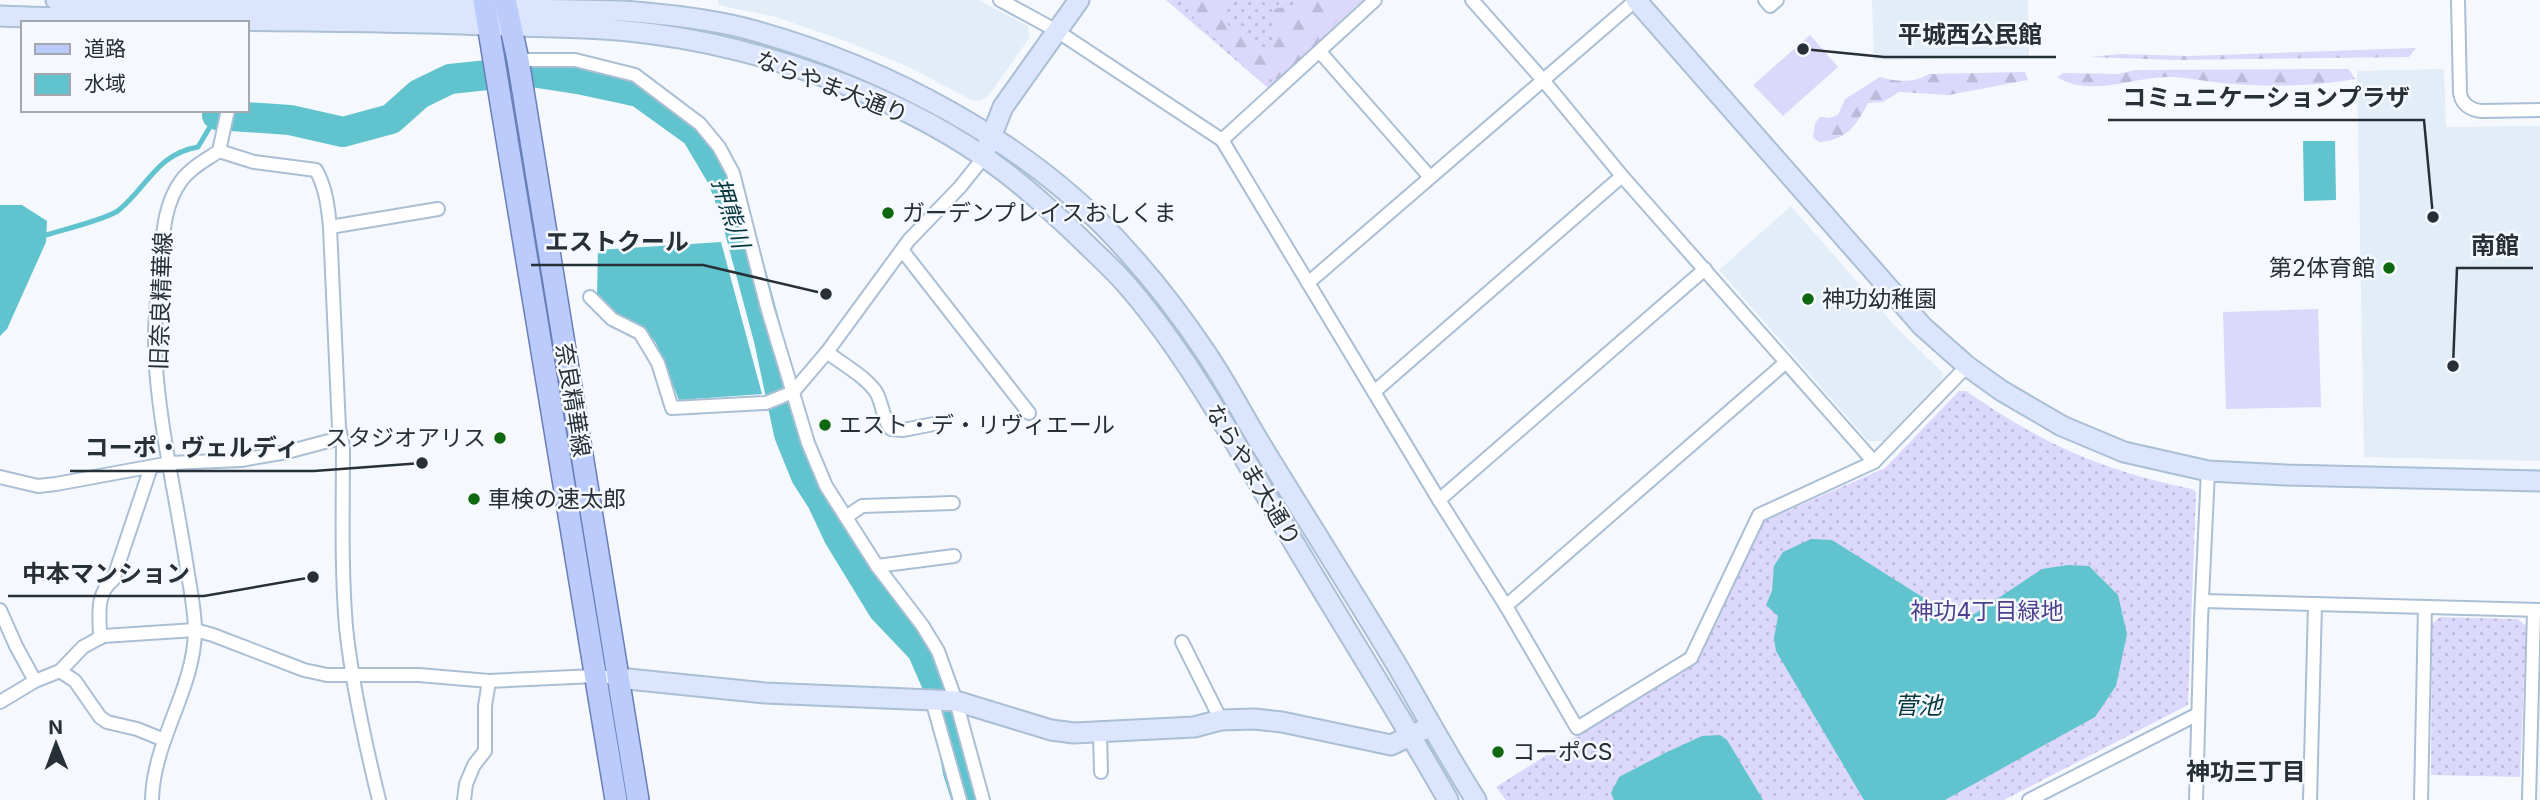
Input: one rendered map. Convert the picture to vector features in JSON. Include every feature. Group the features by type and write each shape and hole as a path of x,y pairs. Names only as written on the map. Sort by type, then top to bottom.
{"main road":[{"name":"奈良精華線","path":"497,11 518,63 524,95 638,800"},
{"name":"奈良精華線","path":"497,11 495,65 616,800"}],"street":[{"name":"ならやま大通り","path":"56,0 239,2 497,11 717,46 795,67 869,96 920,120 984,157 1062,221 1123,280 1148,311 1207,398 1448,800"},
{"path":"1000,0 1057,31 1222,140 1506,606 1577,728 1691,658 1759,515 1874,462 1967,366"},
{"path":"590,297 612,319 639,333 658,363 672,408 766,404 793,392 827,352 902,250 984,157 1004,106 1079,0"},
{"path":"1222,140 1376,0"},
{"path":"1472,0 1543,80 1622,176 1874,462"},
{"path":"1308,283 1636,0 1922,326 1967,366 2002,391 2063,426 2124,452 2208,471 2540,481"},
{"path":"1765,0 1770,6 1777,0"},
{"path":"2458,0 2460,93 2465,104 2475,111 2540,110"},
{"path":"189,2 208,21"},
{"name":"ならやま大通り","path":"235,21 497,11 623,10 686,17 744,28 811,49 873,73 991,135 1029,162 1125,248 1186,323 1208,355 1476,800"},
{"name":"ならやま大通り","path":"0,16 174,21"},
{"path":"1321,52 1429,176"},
{"path":"518,63 576,60 635,75 700,124 719,147 733,173 767,307 807,443 826,486 877,566 922,625 938,651 956,701 983,800"},
{"path":"228,112 219,151 254,162 317,170 325,193 330,227 340,438 343,446 342,558 346,628 353,676 379,800"},
{"name":"旧奈良精華線","path":"152,800 164,740 190,671 195,630 156,369 155,331 164,220 169,201 182,179 219,151"},
{"path":"1374,391 1622,176"},
{"path":"330,227 438,209"},
{"path":"902,250 1029,413"},
{"path":"1439,500 1705,269"},
{"path":"827,352 873,389 885,421 891,429 903,430 939,423"},
{"path":"1506,606 1785,363"},
{"path":"0,477 38,485 170,463 241,460 287,452 340,438"},
{"path":"100,638 100,603 103,590 113,580 151,467"},
{"path":"2196,800 2208,471"},
{"path":"846,517 862,506 953,503"},
{"path":"877,566 954,556"},
{"path":"2204,601 2537,610 2529,800"},
{"path":"2310,800 2315,604"},
{"path":"2421,800 2426,607"},
{"path":"0,610 35,681"},
{"path":"0,702 35,681 60,671 83,647 103,636 195,630 304,670 327,675 419,675 489,681 595,676 765,693 956,701 1051,730 1074,733 1194,727 1221,720 1254,719 1282,722 1391,746 1433,726"},
{"path":"1182,642 1221,720"},
{"path":"60,671 75,681 100,718 164,740"},
{"path":"464,800 466,784 474,765 485,751 485,706 489,681"},
{"path":"932,700 960,800"},
{"path":"2029,800 2198,714"},
{"path":"1100,732 1101,772"}],"shaded area":[{"path":"718,0 979,0 1028,26 1030,37 989,95 980,101 973,101 911,68 851,43 776,17 718,5"},
{"path":"1872,0 2028,0 2029,57 1874,60"},
{"path":"2444,69 2446,127 2540,126 2540,461 2364,457 2357,71"},
{"name":"神功幼稚園","path":"1791,206 1897,328 1943,373 1942,380 1883,441 1868,441 1719,270"}],"green space":[{"path":"1166,0 1363,0 1268,88"},
{"path":"1190,0 1222,0 1229,29 1241,28 1268,56 1276,36 1272,9 1298,5 1295,0 1356,0 1316,44 1278,79 1258,78 1194,19"},
{"path":"1810,35 1838,67 1783,116 1753,85"},
{"path":"2416,48 2409,57 2175,60 2090,57 2119,54 2189,56"},
{"path":"2349,69 2355,79 2322,84 2271,86 2159,77 2085,86 2057,77 2063,73 2118,74 2136,70"},
{"path":"2025,72 2028,80 1949,95 1899,92 1883,102 1868,103 1855,125 1844,135 1819,142 1813,137 1815,123 1820,117 1838,115 1845,99 1880,77 1905,81 1929,74"},
{"path":"2318,309 2321,407 2226,409 2223,312"},
{"name":"神功4丁目緑地","path":"1959,391 1966,391 2020,426 2073,453 2129,473 2196,492 2188,705 2004,800 1506,800 1496,787 1696,660 1764,521 1885,468"},
{"path":"2440,617 2518,619 2526,626 2520,777 2431,775 2432,624"}],"water":[{"path":"2303,141 2335,141 2336,200 2304,201"},
{"path":"0,205 22,205 47,221 46,242 7,329 0,336"},
{"path":"721,242 762,394 679,400 656,343 643,327 616,313 597,295 598,250"},
{"name":"菅池","path":"1811,539 1832,540 1927,600 1952,619 1965,618 1976,613 2042,569 2068,565 2089,566 2118,595 2127,634 2116,686 2095,717 1945,800 1864,800 1776,651 1774,638 1778,616 1766,605 1772,591 1774,566 1783,552"},
{"path":"1720,735 1727,740 1763,800 1614,800 1611,793 1619,777 1702,736"}],"waterway":[{"name":"押熊川","path":"217,115 290,120 343,132 391,119 419,94 450,79 525,71 639,92 696,133 722,177 734,209 769,340 789,434 806,476 883,609 922,650 946,705 958,772 967,800"},
{"path":"46,235 95,221 119,210 172,156 198,147 216,112"}],"place":[{"name":"平城西公民館","path":"1803,49"},
{"name":"ガーデンプレイスおしくま","path":"888,213"},
{"name":"コミュニケーションプラザ","path":"2433,217"},
{"name":"第2体育館","path":"2389,268"},
{"name":"エストクール","path":"826,294"},
{"name":"神功幼稚園","path":"1808,299"},
{"name":"南館","path":"2453,366"},
{"name":"エスト・デ・リヴィエール","path":"825,425"},
{"name":"スタジオアリス","path":"500,438"},
{"name":"コーポ・ヴェルディ","path":"422,463"},
{"name":"車検の速太郎","path":"474,499"},
{"name":"中本マンション","path":"313,577"},
{"name":"コーポCS","path":"1498,752"}],"district":[{"name":"神功三丁目","path":"2246,771"}]}
